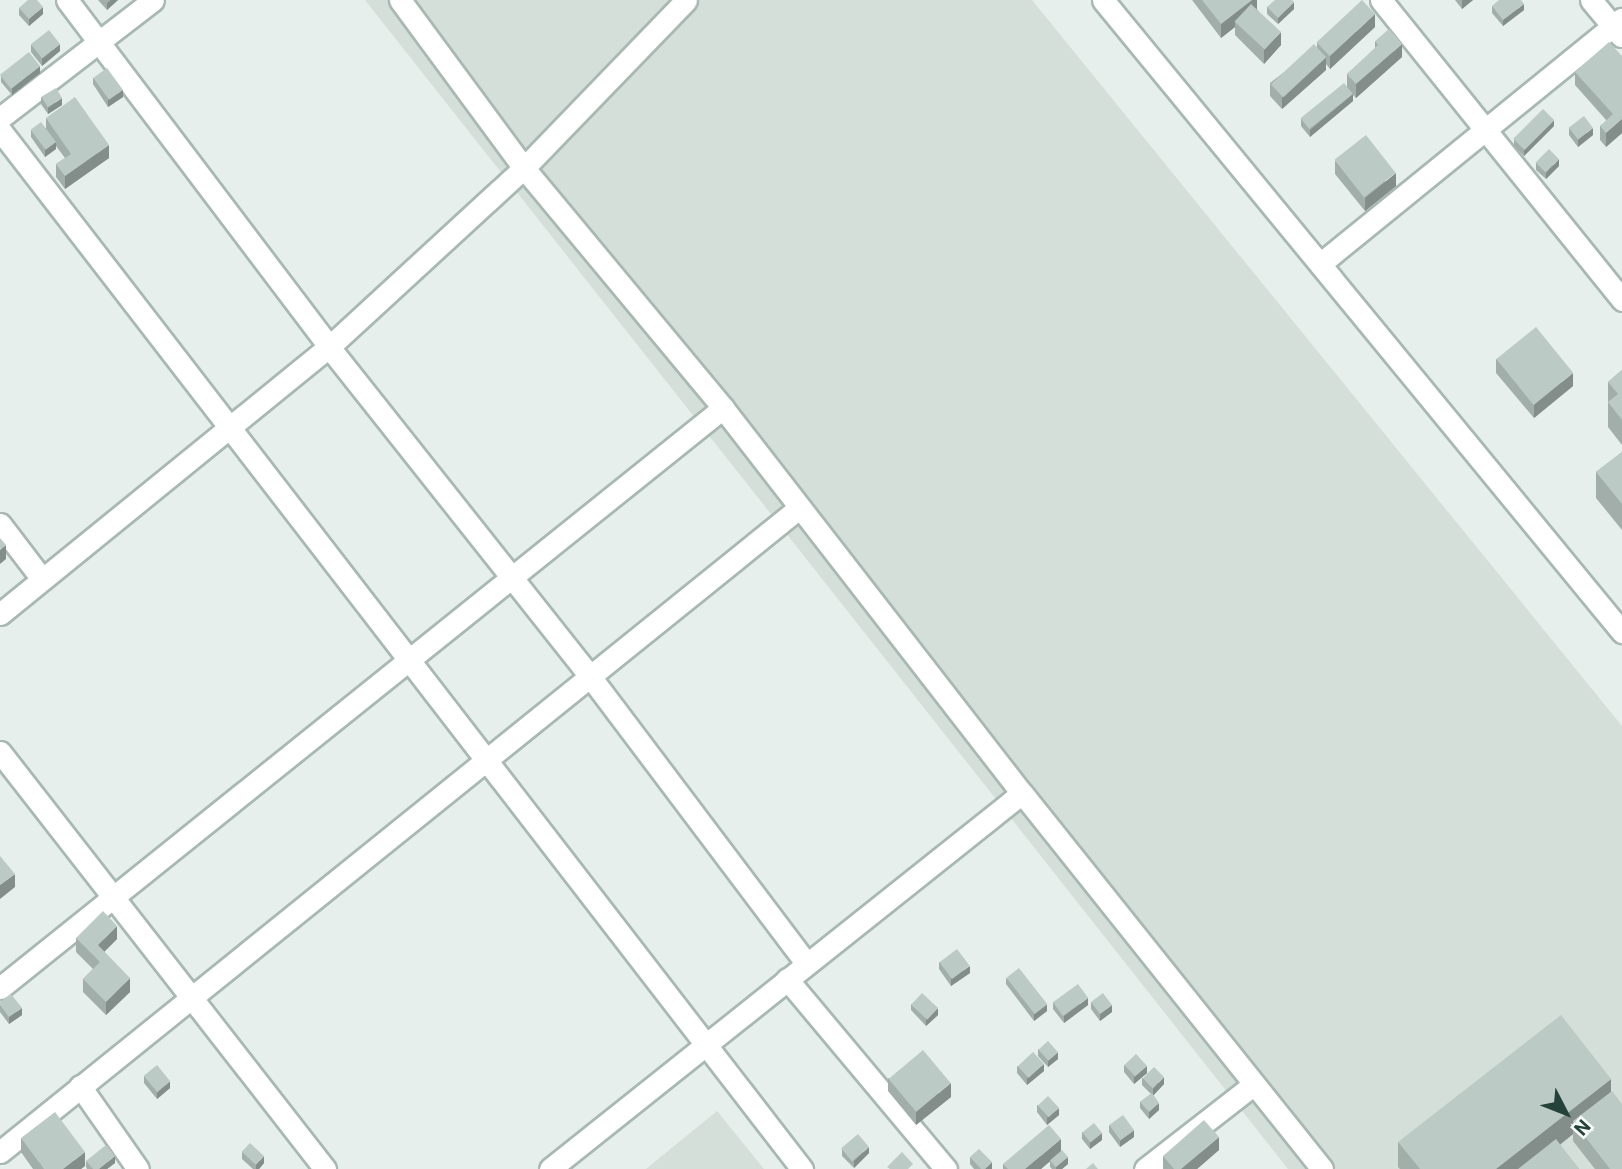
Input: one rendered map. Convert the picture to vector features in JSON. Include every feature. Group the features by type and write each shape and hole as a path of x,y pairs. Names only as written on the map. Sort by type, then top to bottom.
{"street":[{"path":"67,0 329,347 589,675 806,963"},
{"path":"0,118 153,0"},
{"path":"400,0 524,169 723,408 1022,793 1322,1169"},
{"path":"0,614 329,347 524,169 686,0"},
{"path":"1103,0 1622,632"},
{"path":"1381,0 1622,300"},
{"path":"1320,264 1484,130 1619,28 1591,0"},
{"path":"0,131 802,1169"},
{"path":"0,988 723,408"},
{"path":"2,1146 799,508"},
{"path":"0,524 42,579"},
{"path":"0,752 325,1169"},
{"path":"550,1169 706,1042 1022,793"},
{"path":"787,979 946,1169"},
{"path":"1145,1169 1254,1084"},
{"path":"80,1086 138,1169"}],"shaded area":[{"path":"365,0 1032,0 1622,726 1622,1169 1288,1169"},
{"path":"717,1111 764,1169 646,1169"}],"building":[{"path":"28,0 37,0 43,7 29,19 19,8"},
{"path":"1202,0 1252,0 1221,24"},
{"path":"1275,0 1294,2 1278,18 1267,7"},
{"path":"1362,0 1375,14 1330,56 1317,42"},
{"path":"1499,0 1521,0 1524,4 1503,20 1492,6"},
{"path":"1251,4 1281,32 1265,50 1235,22"},
{"path":"1389,29 1402,44 1356,84 1347,74 1378,45 1375,41"},
{"path":"49,30 60,44 42,58 31,44"},
{"path":"1609,42 1622,56 1622,119 1606,133 1600,126 1613,114 1575,72"},
{"path":"1314,44 1326,57 1283,97 1271,84"},
{"path":"29,52 40,66 11,89 0,75"},
{"path":"107,68 123,90 109,100 93,78"},
{"path":"1344,83 1353,94 1309,129 1300,118"},
{"path":"56,88 62,98 48,107 41,97"},
{"path":"75,97 109,145 65,176 56,164 71,154 46,118"},
{"path":"1543,109 1554,120 1525,150 1513,139"},
{"path":"1584,116 1593,128 1578,139 1569,127"},
{"path":"41,122 56,142 46,150 31,130"},
{"path":"1366,135 1396,173 1364,197 1334,160"},
{"path":"1549,149 1559,159 1545,172 1536,162"},
{"path":"1536,327 1573,373 1533,405 1496,359"},
{"path":"1622,370 1622,420 1608,402 1618,394 1608,382"},
{"path":"1622,452 1622,504 1596,472"},
{"path":"0,538 6,545 0,550"},
{"path":"0,856 15,874 0,885"},
{"path":"103,911 117,926 98,945 130,978 106,1002 83,979 100,962 76,938"},
{"path":"957,949 970,966 952,979 939,962"},
{"path":"1019,968 1047,1004 1035,1014 1006,978"},
{"path":"1078,984 1088,998 1063,1016 1053,1002"},
{"path":"922,993 938,1008 927,1020 911,1005"},
{"path":"1103,993 1112,1005 1100,1014 1091,1002"},
{"path":"11,994 22,1008 9,1017 0,1002"},
{"path":"1561,1015 1611,1079 1496,1169 1420,1169 1398,1142"},
{"path":"1048,1041 1058,1052 1048,1061 1038,1050"},
{"path":"923,1050 951,1083 916,1112 889,1079"},
{"path":"1033,1052 1044,1064 1029,1078 1018,1066"},
{"path":"1136,1054 1147,1066 1135,1077 1124,1065"},
{"path":"157,1065 170,1081 157,1092 144,1076"},
{"path":"1154,1067 1164,1077 1153,1088 1143,1078"},
{"path":"1612,1091 1622,1104 1622,1169 1610,1169 1573,1121"},
{"path":"1152,1093 1159,1103 1149,1112 1140,1102"},
{"path":"1048,1096 1059,1108 1049,1117 1038,1106"},
{"path":"55,1112 85,1152 63,1169 44,1169 21,1138"},
{"path":"1123,1115 1134,1130 1120,1140 1109,1125"},
{"path":"1204,1120 1219,1137 1181,1169 1174,1169 1163,1156"},
{"path":"1094,1123 1102,1133 1091,1143 1082,1132"},
{"path":"1049,1125 1061,1139 1025,1169 1008,1169 1003,1164"},
{"path":"858,1134 869,1147 852,1161 841,1148"},
{"path":"1556,1139 1579,1169 1518,1169"},
{"path":"250,1143 264,1156 256,1165 242,1152"},
{"path":"106,1145 115,1156 99,1169 93,1169 86,1161"},
{"path":"979,1149 992,1162 985,1169 981,1169 970,1157"},
{"path":"1062,1150 1068,1157 1056,1167 1050,1160"},
{"path":"902,1152 913,1164 908,1169 887,1167"},
{"path":"1093,1163 1098,1169 1086,1169"}]}
